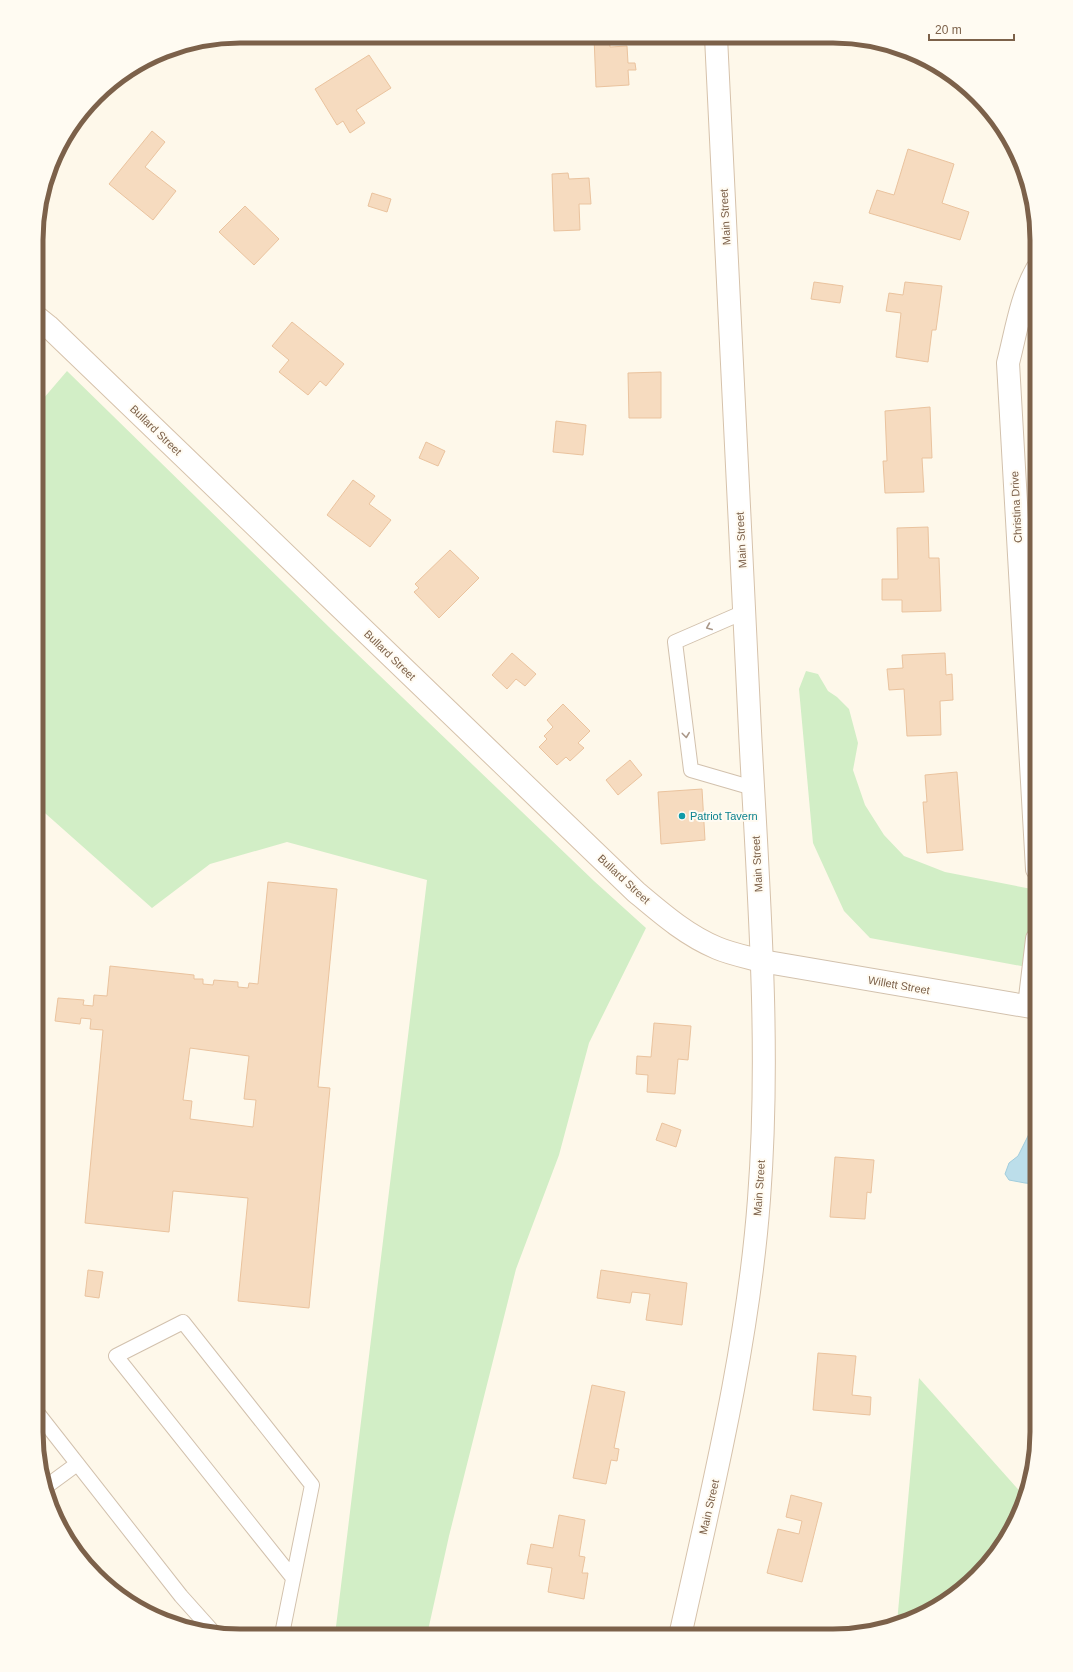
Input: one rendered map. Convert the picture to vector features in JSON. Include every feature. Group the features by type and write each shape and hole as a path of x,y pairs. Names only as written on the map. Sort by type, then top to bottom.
{"main road":[{"name":"Main Street","path":"682,1629 732,1404 745,1326 759,1201 764,1124 762,961 716,43"},
{"name":"Christina Drive","path":"1030,282 1008,363 1030,747"},
{"name":"Bullard Street","path":"43,322 636,892 669,920 701,940 718,949 762,961"},
{"name":"Willett Street","path":"762,961 1030,1006"}],"lane":[{"path":"744,612 675,642 691,770 753,788"},
{"path":"283,1629 312,1485 183,1322 116,1356 293,1578"},
{"path":"43,1420 181,1596 208,1626"},
{"path":"50,1484 77,1464"}],"green space":[{"path":"67,371 331,629 594,881 646,928 589,1043 559,1155 516,1269 449,1536 428,1629 336,1629 427,880 287,842 210,864 152,908 43,811 43,399"},
{"path":"806,671 818,674 828,691 837,697 849,709 858,743 853,770 865,805 884,835 904,856 945,872 1030,889 1030,968 870,938 844,911 813,843 799,689"},
{"path":"919,1378 1021,1492 1004,1530 981,1562 963,1580 942,1596 920,1609 897,1618"}],"water":[{"path":"1030,1129 1030,1183 1009,1180 1005,1174 1009,1163 1018,1156"}],"building":[{"path":"594,43 610,43 610,47 627,46 628,63 635,63 636,70 628,70 629,85 596,87"},
{"path":"369,55 391,88 356,110 365,123 350,133 343,121 337,125 315,89"},
{"path":"152,131 165,142 145,167 176,191 153,220 109,184"},
{"path":"908,149 954,164 942,203 969,212 960,240 869,213 877,190 894,195"},
{"path":"568,173 569,179 589,178 591,204 579,204 580,230 554,231 552,174"},
{"path":"372,193 391,199 387,212 368,206"},
{"path":"245,206 279,239 254,265 219,232"},
{"path":"814,282 843,286 840,303 811,299"},
{"path":"905,282 942,286 936,330 932,330 928,362 896,357 901,313 886,311 889,293 903,295"},
{"path":"292,322 344,364 326,386 320,381 308,395 279,372 289,360 272,346"},
{"path":"661,372 661,418 629,418 628,373"},
{"path":"930,407 932,458 922,458 924,492 885,493 883,461 887,461 885,411"},
{"path":"556,421 586,425 583,455 553,452"},
{"path":"426,442 445,451 438,466 419,458"},
{"path":"353,480 375,496 369,504 391,520 370,547 327,515"},
{"path":"928,527 929,558 939,558 941,611 902,612 902,600 882,600 882,579 898,579 897,528"},
{"path":"450,550 479,578 439,618 414,592 419,588 415,584"},
{"path":"512,653 536,674 525,686 516,679 507,689 492,675"},
{"path":"945,653 946,675 952,674 953,700 940,701 941,735 907,736 904,689 889,690 887,669 903,668 902,655"},
{"path":"563,704 590,731 578,743 584,748 570,761 566,757 557,765 539,747 547,739 544,736 553,727 547,720"},
{"path":"630,760 642,775 618,795 606,780"},
{"path":"957,772 963,850 927,853 923,802 927,802 925,775"},
{"name":"Patriot Tavern","path":"702,789 705,840 661,844 658,792"},
{"path":"268,882 337,889 318,1087 330,1088 309,1308 238,1301 248,1198 173,1191 169,1232 85,1223 103,1030 90,1029 91,1019 81,1018 80,1024 55,1021 58,998 84,1000 83,1005 93,1006 94,995 107,996 110,966 194,975 194,979 203,979 203,984 213,985 214,980 238,982 238,987 248,988 249,983 258,984","holes":["190,1048 249,1056 244,1099 256,1100 253,1127 190,1119 192,1101 183,1100"]},
{"path":"654,1023 691,1026 688,1060 678,1059 675,1094 647,1092 648,1075 636,1074 637,1056 651,1057"},
{"path":"662,1123 681,1130 676,1147 656,1140"},
{"path":"835,1157 874,1160 871,1193 867,1192 865,1219 830,1217"},
{"path":"88,1270 103,1272 99,1298 85,1296"},
{"path":"601,1270 687,1283 682,1325 646,1320 650,1294 632,1292 630,1303 597,1298"},
{"path":"818,1353 856,1356 852,1395 871,1397 870,1415 813,1410"},
{"path":"592,1385 625,1392 614,1448 619,1449 617,1461 611,1460 606,1484 573,1478"},
{"path":"791,1495 822,1503 802,1582 767,1573 778,1529 799,1534 802,1521 786,1517"},
{"path":"559,1515 585,1520 579,1556 585,1557 582,1573 588,1573 584,1599 548,1592 552,1568 527,1564 531,1544 553,1548"}],"place":[{"name":"Patriot Tavern","path":"682,816"}]}
